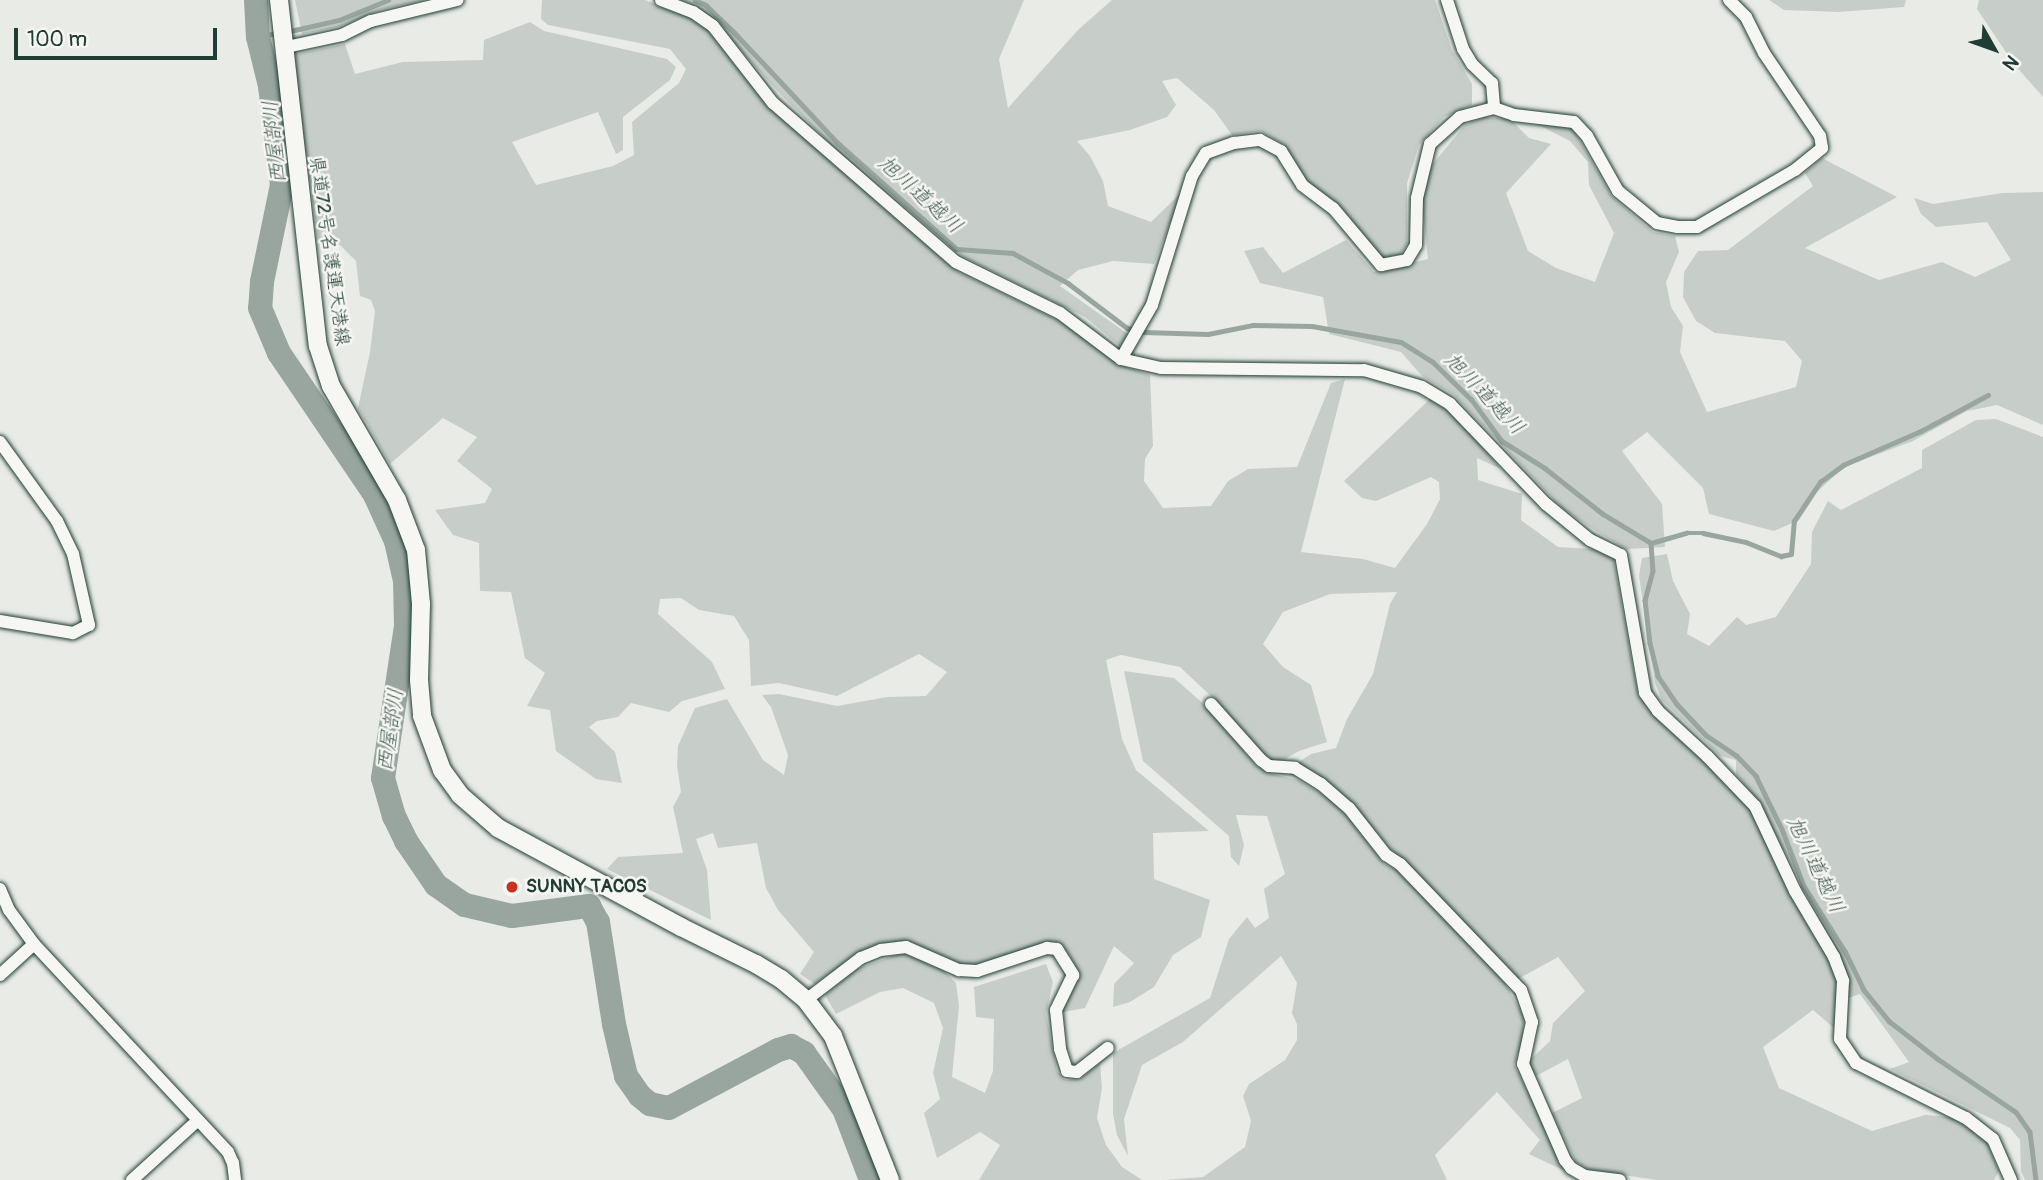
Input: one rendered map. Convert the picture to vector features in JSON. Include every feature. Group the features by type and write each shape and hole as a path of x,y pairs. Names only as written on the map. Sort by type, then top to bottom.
{"main road":[{"name":"県道72号名護運天港線","path":"279,0 318,346 331,386 397,500 416,550 421,604 419,680 422,716 442,771 460,795 498,828 681,927 756,964 781,979 806,1000 833,1036 890,1180"}],"street":[{"path":"282,35 342,35 371,21 457,0"},
{"path":"661,0 693,12 713,26 773,103 956,262 1060,313 1121,359 1161,369 1364,370 1422,387 1450,404 1546,504 1590,540 1621,555 1645,693 1658,711 1707,755 1755,806 1795,891 1834,957 1843,981 1840,1039 1856,1063 1966,1118 1993,1139 2006,1177"},
{"path":"1447,0 1463,49 1472,64 1492,83 1494,108"},
{"path":"1121,359 1152,305 1192,176 1206,153 1234,143 1260,140 1281,151 1302,185 1333,208 1381,265 1407,260 1416,245 1417,198 1430,144 1460,117 1494,108 1514,115 1574,122 1587,136 1618,191 1657,223 1697,227 1795,170 1822,148 1814,123 1764,53 1746,17 1729,0"},
{"path":"0,442 57,521 73,554 89,625 73,633 0,621"},
{"path":"1211,704 1261,760 1269,766 1295,768 1321,784 1349,808 1386,855 1410,874 1521,990 1532,1022 1523,1064 1565,1160 1571,1168 1585,1176 1620,1180"},
{"path":"0,889 9,910 34,944 228,1152 233,1163 235,1180"},
{"path":"0,975 34,944"},
{"path":"806,1000 861,958 881,950 906,947 959,970 976,971 1023,954 1047,948 1057,949 1073,975 1056,1010 1060,1049 1067,1071 1077,1072 1108,1048"},
{"path":"132,1180 197,1121"}],"shaded area":[{"path":"295,0 424,0 379,10 338,27 302,34"},
{"path":"542,0 645,0 689,17 714,33 770,106 958,272 1066,324 1118,364 1150,375 1153,446 1145,459 1144,481 1163,508 1211,506 1228,481 1248,469 1297,467 1331,383 1345,379 1301,552 1363,559 1395,568 1427,524 1440,499 1439,482 1431,477 1376,501 1362,498 1344,481 1430,399 1457,417 1501,469 1477,458 1478,480 1522,494 1521,520 1558,547 1592,549 1613,557 1638,695 1653,714 1708,764 1750,810 1829,961 1838,980 1834,1028 1813,1010 1763,1047 1779,1088 1872,1131 1925,1115 1950,1117 1985,1137 1999,1171 1994,1180 1656,1180 1590,1170 1576,1162 1552,1113 1582,1098 1568,1059 1536,1076 1528,1062 1550,1041 1553,1023 1585,991 1558,957 1518,979 1390,848 1350,801 1293,766 1311,754 1336,748 1347,719 1373,674 1390,604 1397,592 1330,594 1283,612 1263,644 1283,667 1311,685 1327,742 1299,751 1280,762 1271,760 1245,737 1214,699 1180,667 1121,655 1106,660 1122,739 1136,770 1209,831 1153,833 1154,879 1210,900 1201,937 1173,955 1154,987 1130,1002 1113,1007 1114,984 1134,963 1114,946 1085,1008 1063,1012 1063,1005 1079,973 1070,956 1054,941 977,966 959,964 911,942 877,945 852,958 815,984 800,974 814,952 778,910 766,888 757,843 718,848 713,833 696,839 707,870 711,920 607,869 618,857 683,853 673,807 681,792 677,766 678,746 695,708 727,699 763,760 784,775 788,755 771,707 762,695 779,694 837,706 887,697 926,696 947,672 919,654 837,696 779,683 751,686 749,640 734,616 699,610 681,598 660,599 658,614 712,662 725,689 682,701 669,712 631,703 618,717 597,721 589,727 615,752 622,783 596,779 556,751 550,710 527,706 545,673 525,658 511,592 480,591 479,543 453,535 435,510 485,503 492,489 457,461 477,437 443,418 390,464 358,408 370,352 375,311 371,300 360,296 356,261 340,245 319,244 291,55 345,44 355,74 403,62 483,60 484,40 530,22 544,31 667,59 676,67 670,80 623,117 623,150 616,154 598,112 512,142 536,185 613,166 634,155 632,122 679,83 686,69 670,49 548,25 541,19"},
{"path":"680,0 1024,0 999,59 1008,108 1078,30 1112,0 1435,0 1452,50 1472,84 1472,105 1444,117 1419,145 1407,183 1407,244 1400,254 1383,259 1339,205 1305,180 1284,144 1261,131 1232,135 1214,110 1177,78 1162,81 1176,105 1167,117 1130,130 1077,141 1090,156 1103,181 1108,206 1151,222 1182,192 1154,264 1113,261 1078,270 1060,286 1128,334 1120,346 1085,317 964,257 849,162 783,97 716,23 696,5"},
{"path":"1769,0 1906,0 1904,7 1839,12 1784,10"},
{"path":"1979,0 2043,0 2043,97 2014,64 1977,9"},
{"path":"1485,117 1510,119 1529,138 1551,144 1506,193 1528,251 1556,268 1595,282 1614,233 1589,185 1588,162 1570,141 1531,121 1573,129 1612,197 1653,232 1675,236 1679,252 1666,282 1671,307 1683,326 1680,352 1707,412 1796,387 1802,361 1785,341 1715,333 1696,321 1683,297 1684,272 1698,251 1728,250 1813,186 1805,173 1822,158 1897,197 1805,248 1879,280 1942,262 1975,277 2011,260 1987,222 1936,227 1921,214 1914,198 1933,204 2002,193 2043,192 2043,425 1997,405 1967,411 1913,441 1844,467 1817,492 1799,520 1774,531 1709,514 1703,488 1647,432 1622,451 1662,504 1665,547 1627,549 1562,508 1454,395 1422,376 1401,352 1329,334 1323,297 1260,283 1244,251 1263,247 1283,273 1346,240 1374,272 1428,259 1422,204 1427,171 1465,125"},
{"path":"1996,419 2043,437 2043,1180 2025,1180 2021,1171 2020,1140 2010,1128 1890,1069 1909,1062 1860,994 1848,998 1845,969 1760,803 1736,774 1736,760 1720,756 1662,700 1655,683 1639,576 1642,558 1667,554 1673,581 1690,614 1687,634 1709,646 1737,617 1746,625 1776,617 1811,564 1812,532 1828,501 1841,510 1922,468 1922,450 1976,420"},
{"path":"1124,671 1174,678 1206,706 1256,766 1269,773 1298,780 1330,799 1348,817 1384,864 1398,871 1502,978 1524,1017 1522,1041 1514,1065 1569,1173 1529,1154 1540,1140 1497,1092 1435,1155 1447,1180 1165,1180 1203,1177 1245,1147 1251,1121 1243,1096 1249,1084 1285,1060 1297,1040 1297,1024 1292,1013 1297,983 1281,956 1183,1042 1142,1065 1124,1119 1128,1156 1117,1135 1113,1114 1113,1053 1210,998 1229,939 1247,917 1255,928 1269,918 1264,889 1285,874 1267,816 1236,815 1244,845 1239,866 1231,857 1229,836 1143,761"},
{"path":"901,953 936,963 956,983 959,1006 952,1077 985,1093 993,1071 994,1019 976,1017 974,987 1046,964 1053,982 1046,1014 1057,1071 1065,1080 1080,1079 1100,1063 1102,1088 1097,1118 1106,1145 1122,1167 1142,1180 979,1180 1000,1145 980,1132 937,1158 924,1113 940,1099 933,1073 943,1028 934,1003 903,988 880,992 836,1014 825,995 857,969"}],"waterway":[{"name":"西屋部川","path":"256,0 258,37 270,86 282,185 262,282 260,308 279,353 375,495 396,541 405,581 406,626 383,778 394,816 406,841 436,885 465,905 512,916 589,906 598,922 614,1024 626,1076 640,1096 650,1104 669,1108 778,1050 791,1046 804,1053 844,1109 871,1180"},
{"name":"旭川道越川","path":"286,32 339,20 388,0"},
{"name":"旭川道越川","path":"695,0 706,5 734,32 838,143 957,249 1013,253 1068,283 1127,328 1143,332 1208,334 1253,325 1312,326 1401,342 1433,362 1472,400 1502,441 1545,468 1603,514 1651,543 1653,571 1645,600 1650,643 1658,676 1677,704 1706,735 1737,756 1756,776 1782,829 1804,886 1845,951 1864,990 1889,1021 1938,1059 2016,1112 2030,1132 2036,1180"},
{"name":"旭川道越川","path":"258,37 277,33"},
{"path":"1651,543 1687,533 1703,533 1746,542 1781,556 1791,554 1794,521 1820,482 1843,465 1921,431 1988,395"}],"place":[{"name":"SUNNY TACOS","path":"512,887"}]}
